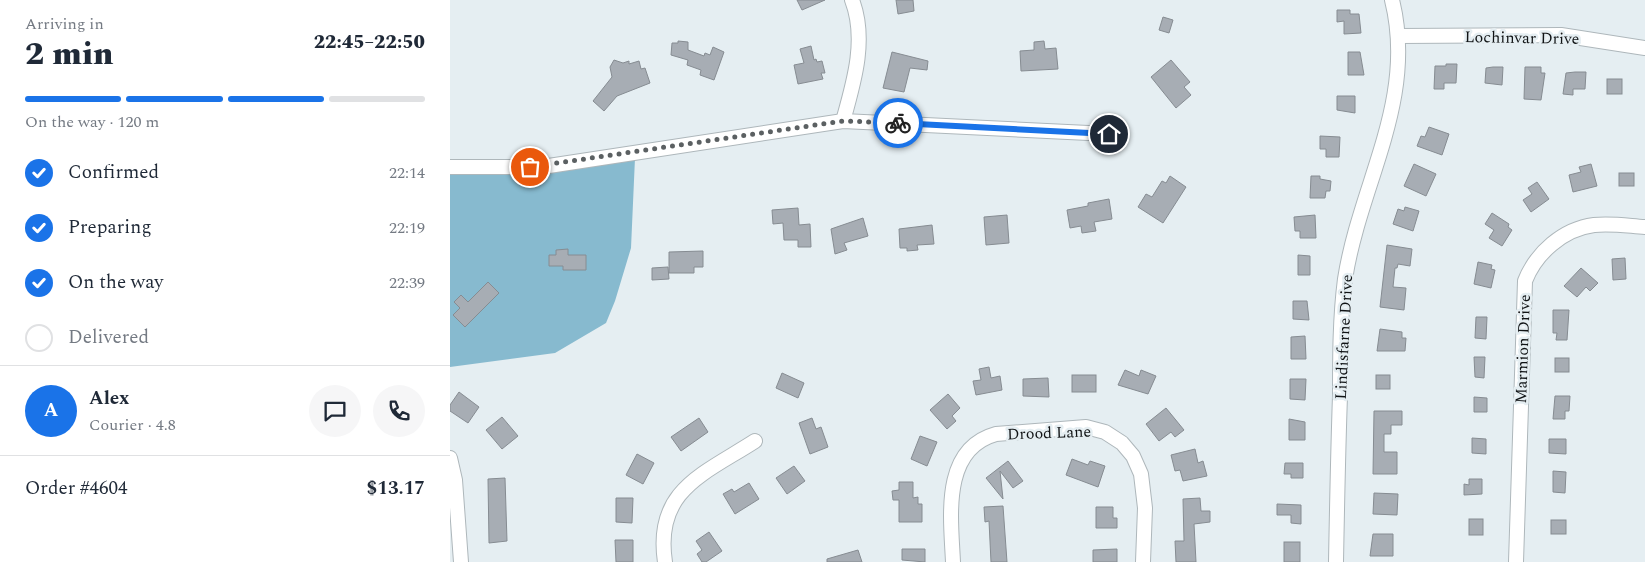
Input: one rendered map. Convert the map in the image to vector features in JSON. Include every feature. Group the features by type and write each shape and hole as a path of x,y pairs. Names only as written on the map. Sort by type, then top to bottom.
{"street":[{"path":"843,121 854,78 859,42 860,28 852,0"},
{"name":"Lindisfarne Drive","path":"1336,562 1341,326 1344,287 1359,216 1391,118 1399,36 1392,0"},
{"name":"Lochinvar Drive","path":"1399,36 1561,35 1645,48"},
{"path":"450,166 542,167 843,121 1109,134"},
{"name":"Marmion Drive","path":"1516,562 1525,282 1538,258 1569,233 1596,224 1645,227"},
{"name":"Drood Lane","path":"953,562 952,494 958,467 970,449 985,437 996,434 1086,427 1105,432 1122,444 1138,465 1143,487 1143,562"},
{"path":"665,562 664,528 673,501 706,471 755,441"},
{"path":"450,458 455,480 461,562"}],"shaded area":[{"path":"635,158 631,248 615,301 606,323 555,353 450,367 450,172 511,175"}],"building":[{"path":"797,0 825,0 802,10"},
{"path":"896,0 913,0 914,11 898,14"},
{"path":"1337,10 1350,10 1350,14 1359,14 1361,33 1344,34 1344,21 1337,22"},
{"path":"1163,17 1173,20 1169,33 1159,30"},
{"path":"678,41 688,42 688,50 704,56 705,53 710,55 713,47 724,52 714,80 700,75 701,70 687,65 688,60 671,55 672,43 678,43"},
{"path":"1044,41 1045,49 1056,48 1058,69 1021,71 1020,51 1034,50 1034,42"},
{"path":"811,46 814,60 816,59 817,62 822,61 825,73 821,73 823,79 798,84 794,65 804,63 800,49"},
{"path":"892,52 928,61 927,70 910,68 904,92 883,88"},
{"path":"1348,52 1360,52 1364,75 1348,75"},
{"path":"614,60 623,63 629,61 629,64 639,61 641,69 645,68 650,83 617,96 604,111 593,101 612,77 610,67"},
{"path":"1171,60 1190,82 1184,87 1191,95 1176,108 1151,77"},
{"path":"1446,64 1457,64 1456,83 1444,83 1444,89 1434,89 1435,66 1446,66"},
{"path":"1503,67 1502,85 1485,83 1486,68"},
{"path":"1525,67 1541,67 1541,73 1545,73 1541,100 1524,99"},
{"path":"1586,72 1585,89 1573,89 1573,95 1563,94 1566,73"},
{"path":"1607,79 1622,79 1622,94 1607,94"},
{"path":"1337,96 1355,96 1355,113 1337,110"},
{"path":"1429,127 1449,134 1442,155 1417,146 1421,136 1425,137"},
{"path":"1320,136 1340,137 1339,157 1326,157 1326,149 1320,149"},
{"path":"1414,164 1436,174 1426,196 1404,186"},
{"path":"1591,164 1597,186 1573,192 1569,175 1581,172 1579,167"},
{"path":"1619,173 1634,173 1634,186 1619,186"},
{"path":"1170,176 1186,187 1163,223 1138,207 1146,194 1152,197 1162,181 1166,183"},
{"path":"1311,176 1320,176 1320,179 1331,181 1330,191 1326,191 1325,198 1310,198"},
{"path":"1537,182 1549,199 1531,212 1523,200 1532,194 1528,188"},
{"path":"1109,199 1112,219 1094,222 1096,231 1082,233 1081,226 1070,228 1067,210"},
{"path":"1405,207 1419,211 1413,231 1393,224 1398,209 1404,211"},
{"path":"798,208 799,225 810,224 811,247 798,247 798,240 784,240 783,223 773,224 772,210"},
{"path":"1492,213 1509,224 1508,227 1512,230 1502,246 1489,238 1494,230 1485,224"},
{"path":"1007,215 1009,243 986,245 984,217"},
{"path":"1315,215 1316,238 1300,238 1300,231 1295,231 1294,217"},
{"path":"863,218 868,236 844,243 847,250 835,254 831,229"},
{"path":"932,225 934,244 917,245 918,250 907,251 907,248 900,248 899,229"},
{"path":"1387,245 1412,249 1410,266 1398,264 1397,268 1395,268 1393,287 1406,288 1404,310 1380,307"},
{"path":"568,249 568,255 586,255 586,270 563,270 563,266 549,266 549,255 556,255 556,250"},
{"path":"703,251 703,267 694,267 694,273 669,273 669,252"},
{"path":"1298,255 1310,256 1310,275 1298,275"},
{"path":"1625,258 1626,279 1613,280 1612,259"},
{"path":"1478,262 1492,265 1491,269 1495,270 1491,288 1474,284"},
{"path":"668,267 669,279 652,280 652,268"},
{"path":"1581,268 1598,283 1590,291 1586,287 1577,297 1564,286"},
{"path":"488,282 499,293 465,327 453,315 460,308 454,302 461,295 468,302"},
{"path":"1293,301 1307,301 1309,320 1293,319"},
{"path":"1553,310 1569,310 1567,340 1556,340 1557,333 1553,333"},
{"path":"1476,317 1487,317 1486,339 1475,338"},
{"path":"1380,329 1402,332 1402,338 1406,338 1405,351 1377,351"},
{"path":"1305,336 1306,359 1291,359 1291,337"},
{"path":"1474,357 1485,357 1484,378 1475,377"},
{"path":"1555,358 1569,358 1569,372 1555,372"},
{"path":"989,367 991,378 1000,376 1002,390 976,395 973,381 981,380 979,369"},
{"path":"1125,370 1139,376 1141,370 1156,376 1148,394 1118,385"},
{"path":"782,373 804,383 798,398 776,388"},
{"path":"1072,375 1096,375 1096,392 1072,392"},
{"path":"1376,375 1390,375 1390,389 1376,389"},
{"path":"1048,378 1049,397 1023,396 1023,379"},
{"path":"1290,379 1306,379 1305,400 1290,399"},
{"path":"459,392 479,407 468,423 450,411 450,405"},
{"path":"948,394 960,408 952,416 956,421 947,429 930,410"},
{"path":"1555,396 1570,396 1569,411 1565,411 1565,419 1553,419"},
{"path":"1474,397 1487,398 1487,412 1474,412"},
{"path":"1166,408 1184,430 1175,437 1171,432 1159,441 1146,424"},
{"path":"1374,411 1402,411 1402,425 1391,425 1391,434 1384,434 1384,452 1397,452 1397,474 1373,474"},
{"path":"502,417 518,436 502,449 486,430"},
{"path":"699,418 708,432 681,451 671,437"},
{"path":"812,418 816,429 821,427 828,447 810,454 799,423"},
{"path":"1289,419 1305,422 1305,440 1289,440"},
{"path":"920,436 937,442 927,466 911,459"},
{"path":"1472,438 1486,439 1486,454 1472,453"},
{"path":"1549,439 1566,439 1566,454 1549,453"},
{"path":"1195,449 1198,463 1203,461 1207,476 1183,481 1180,470 1175,471 1171,455"},
{"path":"637,454 654,463 643,484 626,475"},
{"path":"1072,459 1088,465 1090,461 1105,466 1098,487 1066,475"},
{"path":"1008,461 1023,481 1013,488 1000,471 1003,499 986,478"},
{"path":"1285,463 1303,463 1303,478 1291,478 1291,474 1284,474"},
{"path":"794,466 805,481 787,494 776,478"},
{"path":"1553,471 1566,472 1565,493 1553,492"},
{"path":"505,478 507,541 489,543 488,479"},
{"path":"1469,479 1482,479 1482,494 1464,495 1464,484 1469,485"},
{"path":"899,482 913,482 913,498 918,497 918,504 922,504 922,522 899,522 899,500 893,500 892,491 899,490"},
{"path":"749,483 759,499 735,514 723,494 732,489 734,492"},
{"path":"1374,493 1398,494 1397,515 1373,514"},
{"path":"616,498 633,498 632,523 616,522"},
{"path":"1200,498 1201,511 1210,511 1210,522 1194,524 1196,562 1176,562 1175,541 1184,541 1183,499"},
{"path":"1277,504 1301,505 1301,524 1291,523 1291,515 1277,515"},
{"path":"1003,506 1007,562 991,562 989,521 985,522 984,507"},
{"path":"1096,507 1113,507 1113,518 1117,518 1117,528 1096,528"},
{"path":"1469,519 1483,519 1483,535 1469,535"},
{"path":"1551,520 1566,520 1566,534 1551,534"},
{"path":"709,532 722,551 706,562 702,562 697,554 702,550 696,541"},
{"path":"1373,534 1393,534 1393,556 1370,556"},
{"path":"615,540 633,540 633,562 616,562"},
{"path":"1284,542 1300,542 1300,562 1284,562"},
{"path":"902,549 925,549 925,562 902,560"},
{"path":"1117,549 1117,562 1093,562 1093,550"},
{"path":"858,550 862,562 827,562 827,559"}],"way so far":[{"path":"530,167 542,167 713,142 843,121 898,123"}],"route":[{"path":"898,123 1109,134"}]}
